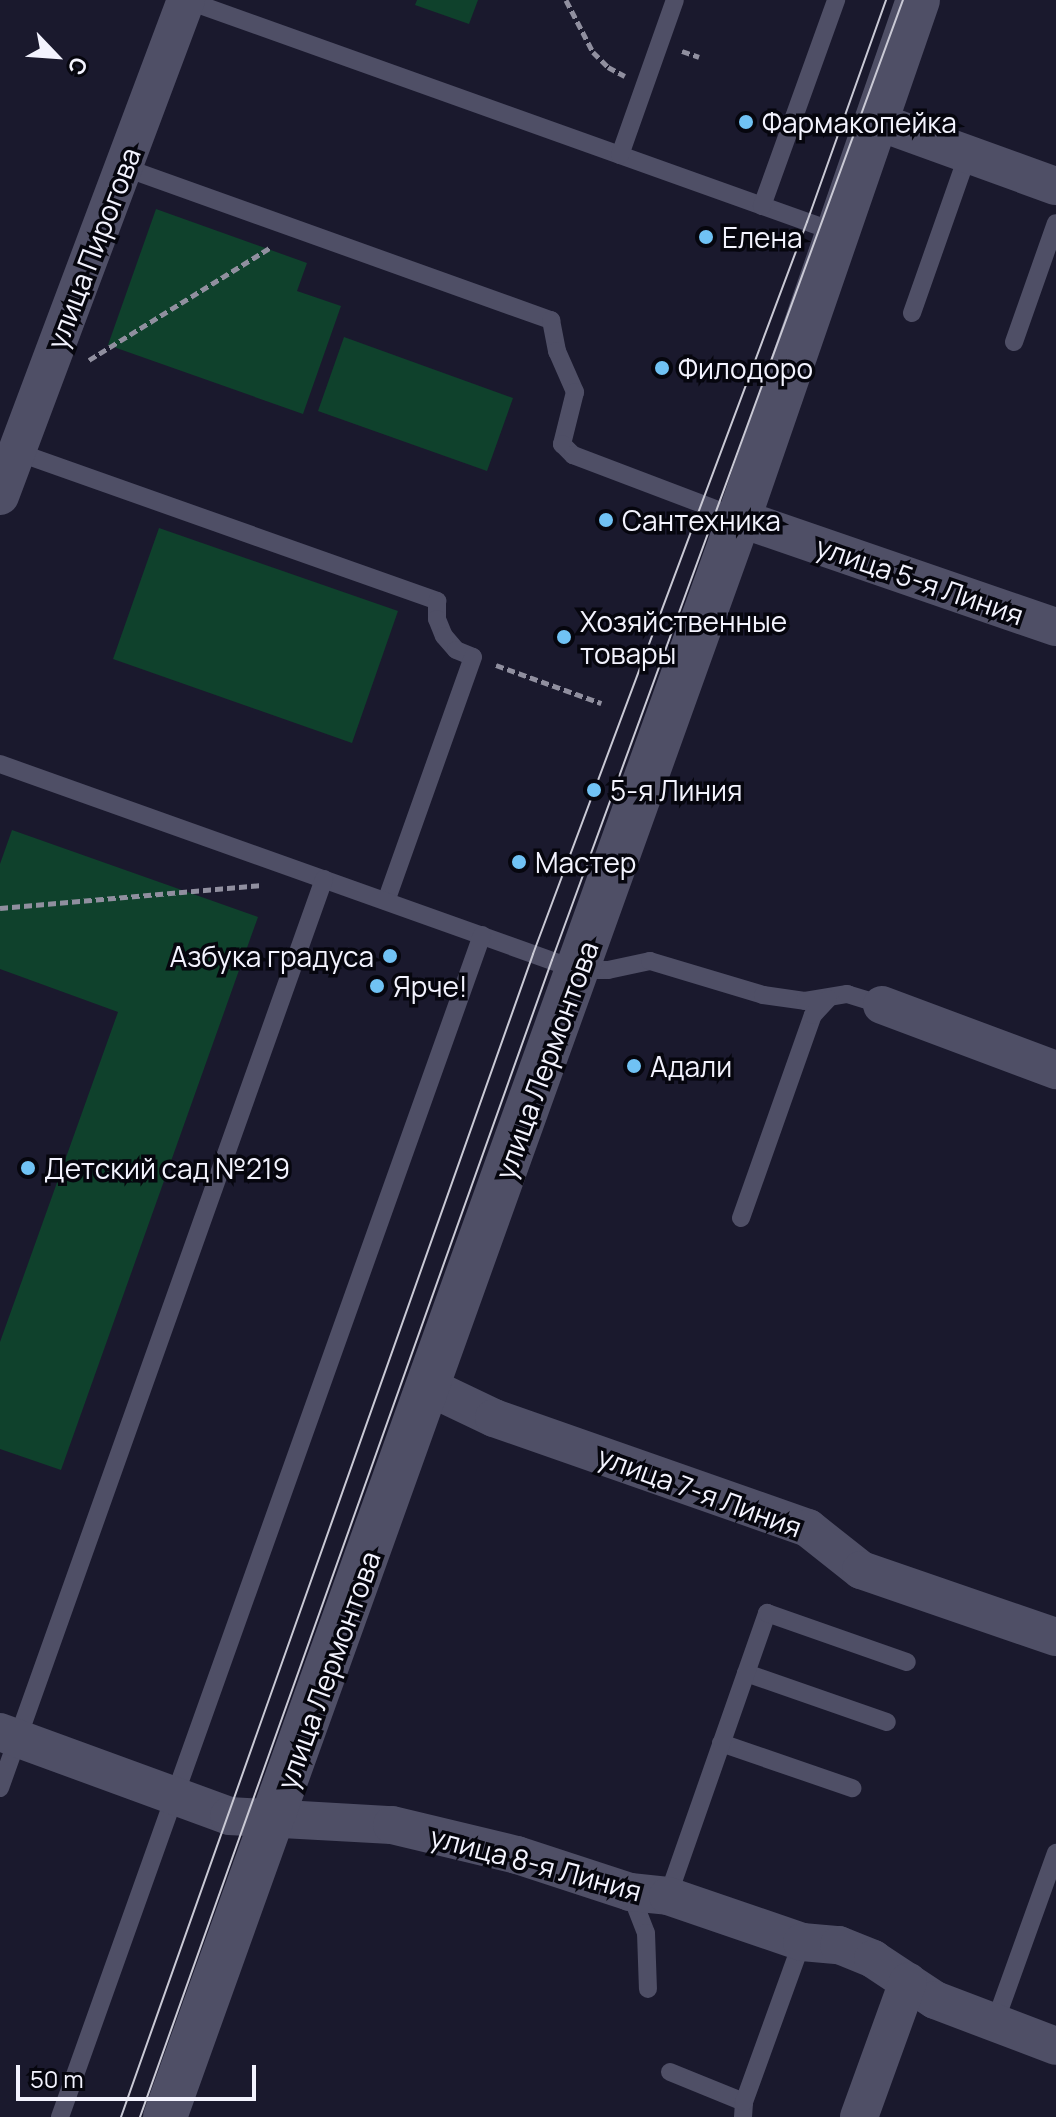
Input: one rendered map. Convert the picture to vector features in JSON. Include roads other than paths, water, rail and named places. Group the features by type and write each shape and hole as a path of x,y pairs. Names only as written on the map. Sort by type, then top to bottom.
{"main road":[{"name":"улица Лермонтова","path":"165,2117 275,1819 739,518 918,0"}],"street":[{"name":"улица Пирогова","path":"0,496 186,0"},
{"path":"876,121 1056,186"},
{"name":"улица 5-я Линия","path":"739,518 1056,627"},
{"path":"882,1005 1056,1070"},
{"name":"улица 7-я Линия","path":"429,1387 494,1418 808,1528 861,1570 1056,1637"},
{"name":"улица 8-я Линия","path":"9,1735 229,1816 392,1825 517,1855 630,1892 668,1896 802,1942 839,1945 873,1959 935,2000 994,2025 1056,2046"},
{"path":"859,2117 908,1982"}],"lane":[{"path":"186,0 838,233"},
{"path":"620,155 675,0"},
{"path":"762,206 836,0"},
{"path":"912,313 968,154"},
{"path":"123,167 551,320 557,351 575,392 562,444 573,455 739,518"},
{"path":"1014,342 1056,223"},
{"path":"17,452 437,601 437,619 444,636 456,650 473,657 386,901"},
{"path":"0,764 578,970 608,970 650,961 763,995 805,1001 847,994 882,1005"},
{"path":"0,1788 9,1735 324,879"},
{"path":"60,2117 482,935"},
{"path":"741,1218 813,1015 828,999"},
{"path":"668,1896 767,1613 907,1662"},
{"path":"746,1673 887,1722"},
{"path":"721,1743 852,1788"},
{"path":"994,2025 1056,1853"},
{"path":"630,1892 646,1933 648,1989"},
{"path":"670,2072 744,2110 802,1942"}],"tram line":[{"path":"121,2117 533,954 807,222 886,0"},
{"path":"140,2117 552,960 903,0"}],"place":[{"name":"Фармакопейка","path":"746,122"},
{"name":"Елена","path":"706,237"},
{"name":"Филодоро","path":"662,368"},
{"name":"Сантехника","path":"606,520"},
{"name":"Хозяйственные товары","path":"564,637"},
{"name":"5-я Линия","path":"594,790"},
{"name":"Мастер","path":"519,862"},
{"name":"Азбука градуса","path":"390,956"},
{"name":"Ярче!","path":"377,986"},
{"name":"Адали","path":"634,1066"},
{"name":"Детский сад №219","path":"28,1168"}]}
